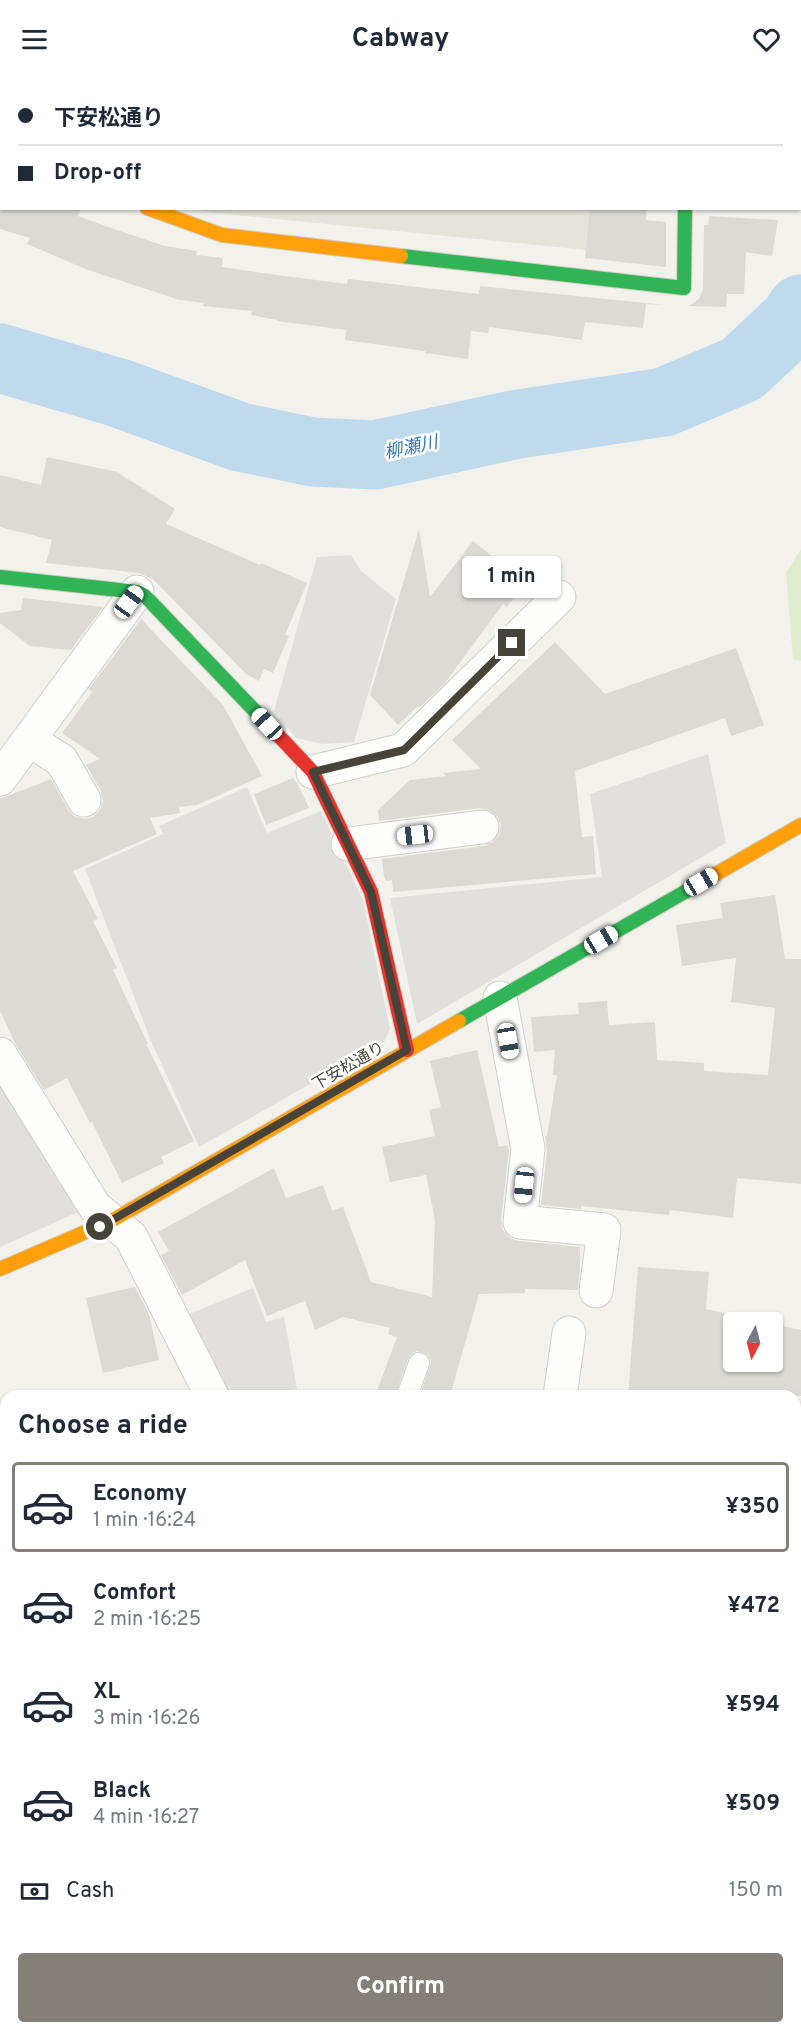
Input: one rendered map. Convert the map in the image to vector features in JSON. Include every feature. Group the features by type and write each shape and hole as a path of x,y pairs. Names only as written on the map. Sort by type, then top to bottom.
{"street":[{"path":"153,210 222,235 684,288 685,210"},
{"path":"0,577 137,592 145,596 313,772 371,892 407,1050"},
{"path":"0,778 137,592"},
{"path":"313,772 404,750 559,597"},
{"path":"30,740 62,761 84,800"},
{"name":"下安松通り","path":"0,1269 111,1221 801,825"},
{"path":"348,844 482,827"},
{"path":"500,998 528,1149 520,1222 604,1230 596,1291"},
{"path":"0,1054 95,1207 131,1237 209,1390"},
{"path":"561,1390 569,1333"}],"lane":[{"path":"409,1390 419,1363"}],"shaded area":[{"path":"199,210 592,210 587,250"},
{"path":"351,555 361,571 396,599 354,742 323,744 296,738 274,711 317,557"},
{"path":"708,754 726,843 417,1024 390,898 602,877 590,794"},
{"path":"247,787 267,833 321,811 363,900 390,1029 384,1042 199,1147 151,1041 85,869 163,834 159,826"},
{"path":"0,1071 85,1209 0,1247"},
{"path":"253,1288 266,1322 284,1317 297,1389 220,1390 184,1316"}],"green space":[{"path":"801,549 801,661 793,659 786,573"}],"building":[{"path":"0,210 80,210 78,216 111,228 165,246 197,251 196,255 223,258 222,267 347,284 348,279 479,294 480,286 665,305 646,304 643,328 585,322 582,340 489,327 488,333 471,331 468,359 345,340 346,330 277,321 251,315 252,311 203,306 204,303 180,300 88,270 27,244 30,238 0,229"},
{"path":"590,210 647,210 646,220 666,222 666,267 585,258"},
{"path":"709,216 778,220 772,256 746,252 744,294 727,294 726,307 689,306 699,299 703,289 704,225 708,225"},
{"path":"47,457 117,472 175,509 166,524 307,583 285,635 289,636 273,673 264,669 259,681 246,674 153,579 139,573 46,563 52,540 0,527 0,475 41,485"},
{"path":"419,529 430,597 473,541 526,583 507,607 503,604 445,683 398,725 370,695"},
{"path":"23,598 103,607 71,650 30,646 0,623 0,613 21,610"},
{"path":"141,619 223,705 262,776 197,805 179,807 180,813 150,818 157,834 73,871 98,919 93,921 117,968 113,970 148,1044 146,1044 194,1141 161,1157 164,1163 122,1183 67,1078 44,1090 16,1045 0,1011 0,799 51,779 74,816 84,819 93,817 100,810 103,801 101,791 86,765 100,759 62,733 92,692 89,689"},
{"path":"555,642 605,694 736,648 764,725 731,736 725,718 575,771 582,837 593,836 596,874 393,892 392,880 386,881 384,876 382,859 484,846 493,842 499,835 501,825 497,816 489,810 480,808 379,821 378,810 410,780 446,776 443,773 481,769 452,740"},
{"path":"293,778 309,808 266,825 254,794"},
{"path":"775,895 785,959 801,959 801,1184 737,1178 733,1218 670,1210 669,1215 581,1206 581,1209 541,1205 547,1151 545,1136 547,1136 557,1075 553,1075 555,1050 534,1052 531,1017 579,1014 578,1003 607,1001 609,1025 655,1022 657,1060 704,1063 704,1071 768,1075 775,1008 731,1002 736,958 682,966 676,925 723,918 720,903"},
{"path":"477,1050 499,1147 508,1145 509,1150 501,1220 503,1230 510,1238 518,1241 580,1247 578,1290 525,1289 525,1293 479,1294 452,1390 422,1390 431,1362 428,1355 417,1351 412,1353 408,1359 397,1390 377,1390 397,1337 388,1334 390,1328 343,1317 315,1330 305,1301 267,1316 245,1260 182,1295 161,1255 169,1251 158,1232 274,1168 286,1198 323,1185 332,1211 343,1207 371,1282 432,1297 435,1220 426,1175 390,1182 382,1147 435,1136 429,1110 441,1107 430,1061"},
{"path":"638,1267 709,1272 706,1309 723,1313 723,1372 783,1372 783,1326 801,1330 801,1390 628,1390"},
{"path":"135,1287 149,1314 159,1360 103,1373 86,1298"}],"waterway":[{"name":"柳瀬川","path":"0,358 119,393 240,437 313,452 375,455 513,425 664,402 742,369 794,320 801,309"}],"traffic: fast":[{"path":"401,256 684,288 685,210"},
{"path":"0,577 137,592 145,596 276,733"},
{"path":"459,1021 697,885"}],"traffic: slow":[{"path":"153,210 222,235 401,256"},
{"path":"697,885 801,825"},
{"path":"0,1269 111,1221 459,1021"}],"traffic: jam":[{"path":"276,733 313,772 371,892 407,1050"}],"route":[{"path":"100,1227 407,1050 371,892 313,772 404,750 512,643"}]}
